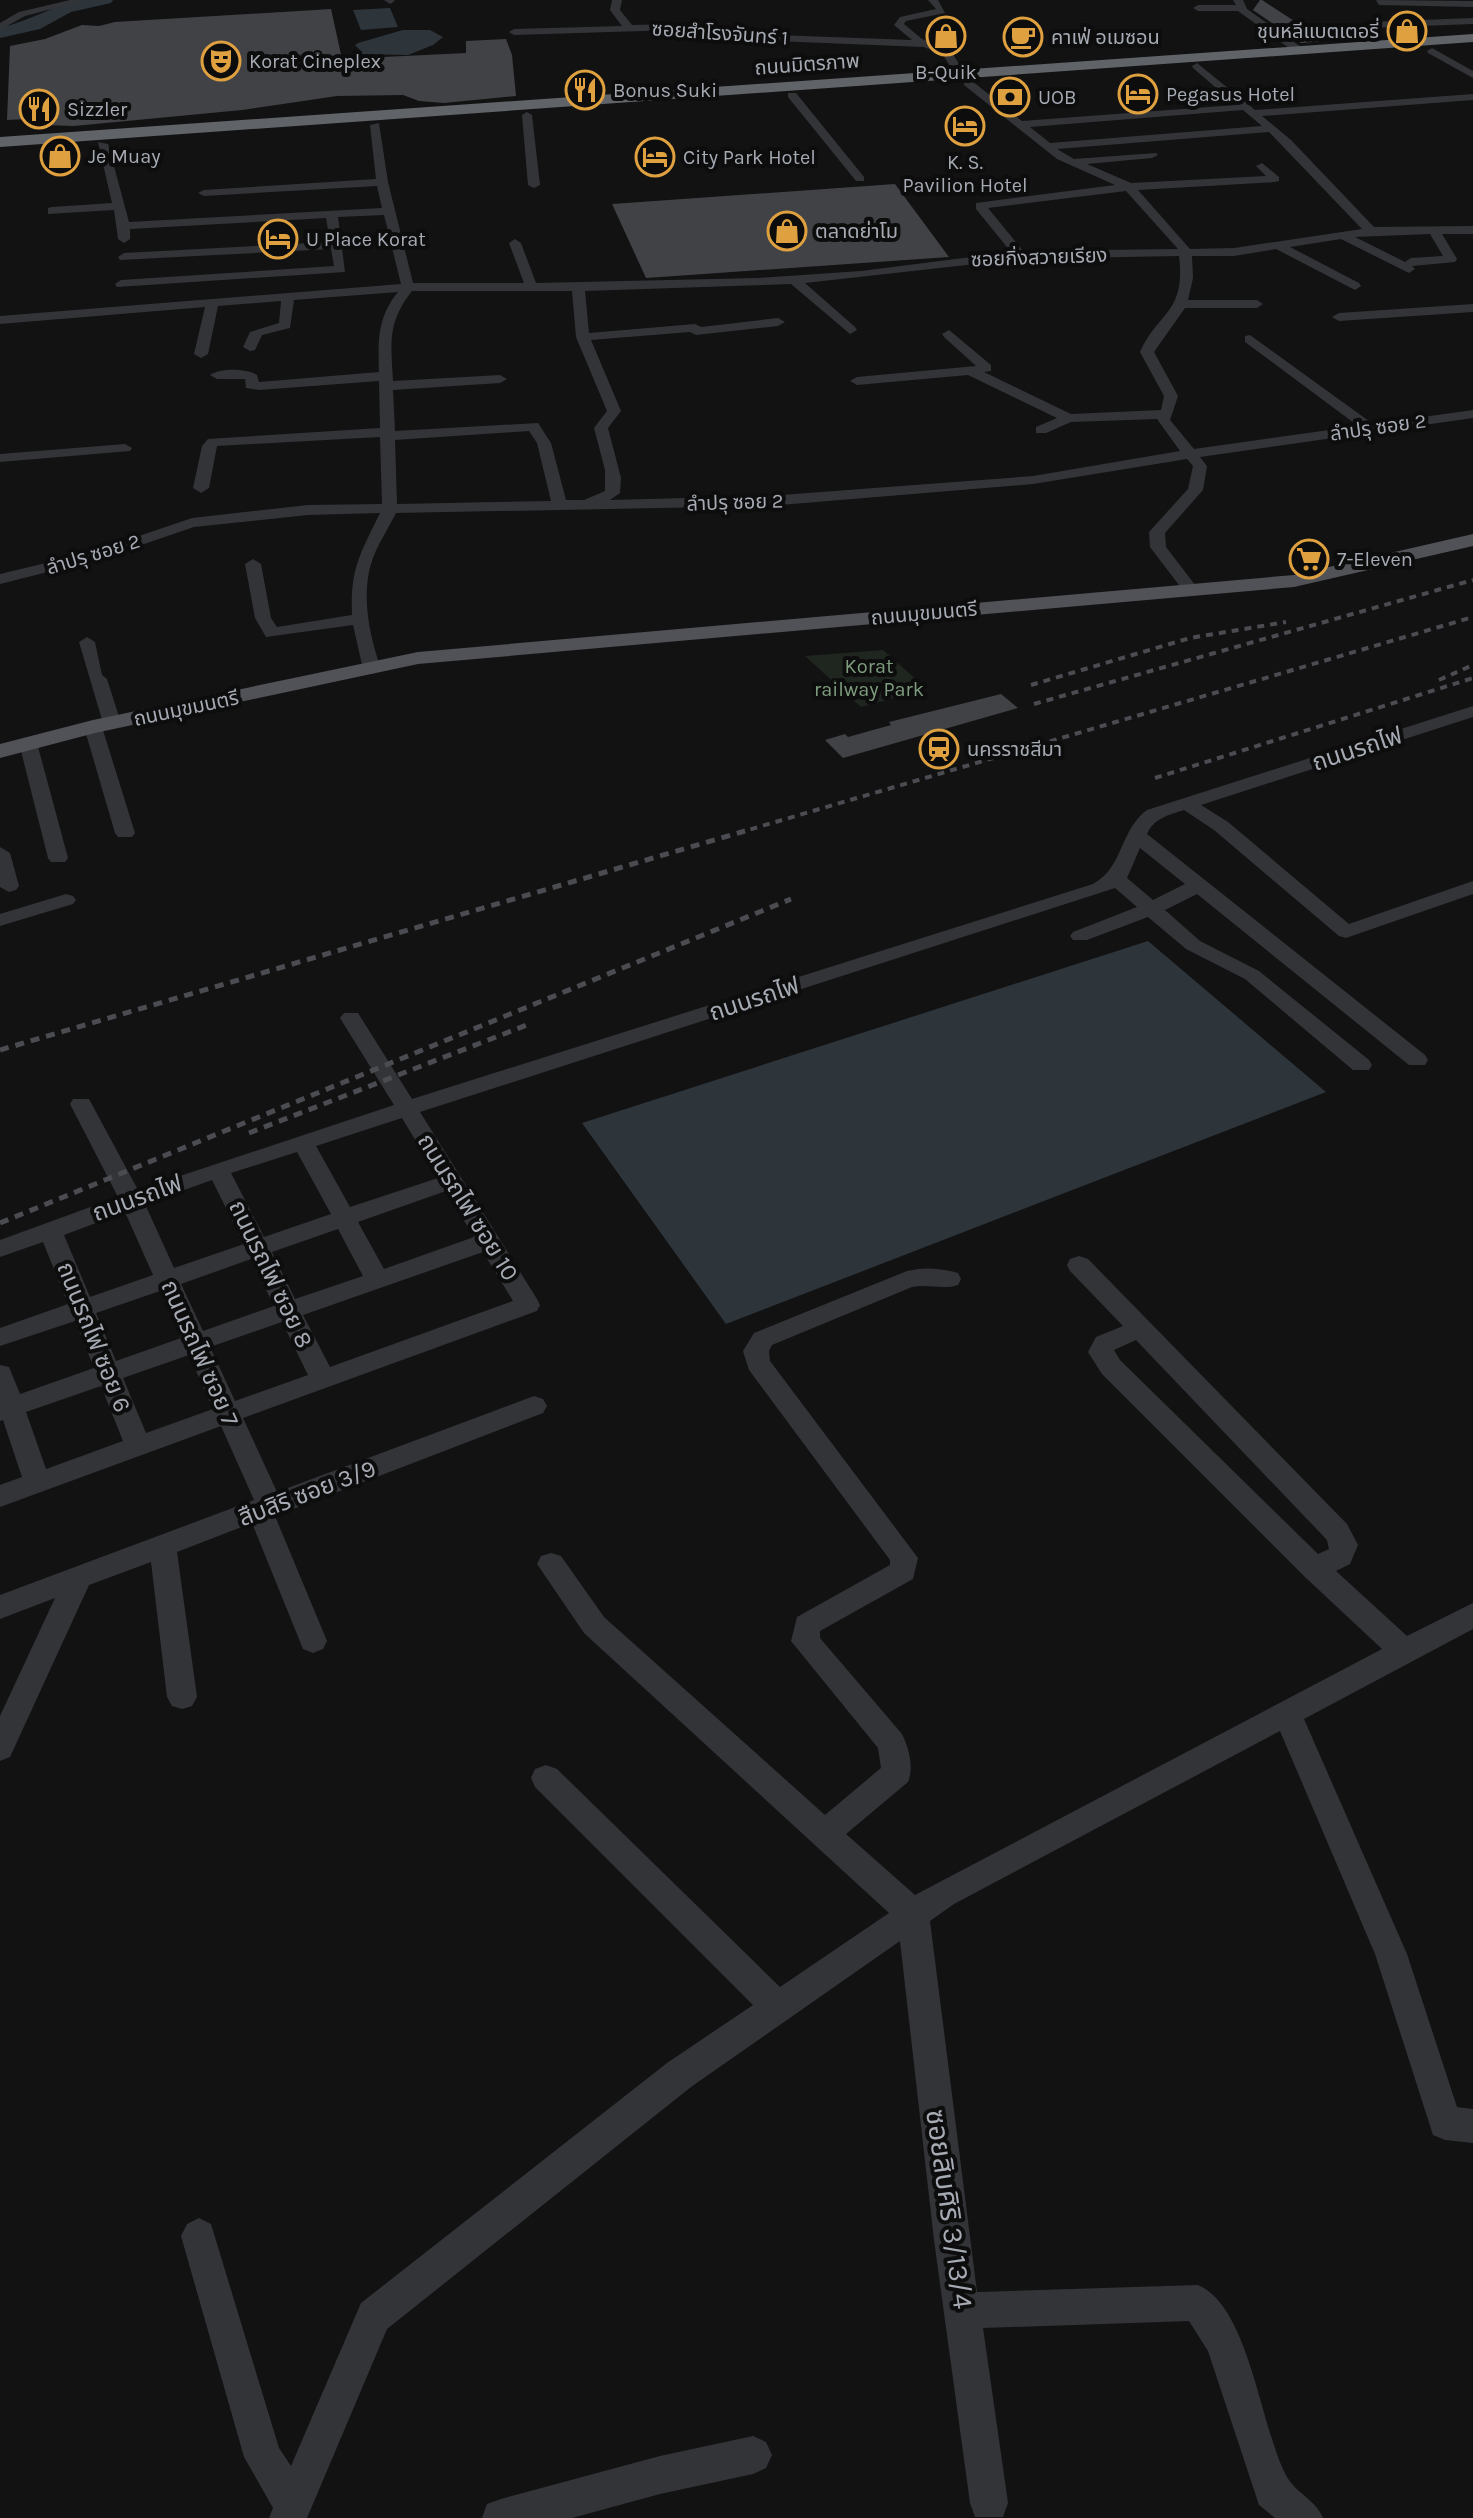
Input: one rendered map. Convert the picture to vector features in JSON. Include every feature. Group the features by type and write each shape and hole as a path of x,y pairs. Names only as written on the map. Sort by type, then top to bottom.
{"highway":[{"name":"ถนนมิตรภาพ","path":"0,152 792,95 1466,38"},
{"name":"ถนนมิตรภาพ","path":"0,142 1473,49"}],"main road":[{"name":"ถนนมุขมนตรี","path":"0,751 103,725 418,658 1315,578 1473,540"},
{"name":"ถนนมุขมนตรี","path":"372,669 421,676 1327,592 1473,560"},
{"path":"1191,590 1212,603"}],"street":[{"path":"0,13 22,14 82,0"},
{"path":"617,0 615,10 629,28"},
{"path":"933,0 942,11 903,19 899,25 947,53 965,79 1071,162 1129,187 1174,233 1187,254 1180,304 1147,352 1171,396 1163,420 1200,466 1200,479 1195,490 1157,532 1158,547 1191,590"},
{"path":"1379,2 1473,4"},
{"path":"1198,8 1239,4 1300,51"},
{"path":"0,27 22,14"},
{"path":"1429,20 1466,38"},
{"path":"1369,25 1429,20 1473,21"},
{"name":"ซอยสำโรงจันทร์ 1","path":"514,32 547,27 675,27 722,36 751,32 927,44"},
{"path":"1432,51 1473,75"},
{"path":"1197,66 1271,129 1280,142 1371,231"},
{"path":"792,95 860,179"},
{"path":"1023,124 1473,97"},
{"path":"527,115 534,185"},
{"path":"372,669 362,637 359,587 363,563 390,509 385,381 387,319 408,287 382,182 375,125"},
{"path":"1049,146 1271,129"},
{"path":"102,144 124,226 119,310"},
{"path":"1071,162 1161,154"},
{"path":"1020,255 980,206 1129,187 1275,179 1262,166"},
{"path":"204,193 382,182"},
{"path":"52,211 117,206"},
{"path":"124,226 389,211"},
{"path":"121,284 341,269 331,214"},
{"name":"ซอยกิ่งสวายเรียง","path":"0,320 408,287 578,287 795,280 1020,255 1247,251 1275,244 1371,231 1473,230"},
{"path":"1342,235 1410,266 1451,259 1434,231"},
{"path":"515,243 531,286"},
{"path":"1275,244 1355,286"},
{"path":"124,257 337,245"},
{"path":"795,280 850,330"},
{"path":"578,287 583,337 614,411 601,428 601,441 615,486 612,493 584,505"},
{"path":"250,347 257,332 285,325 288,298"},
{"path":"201,354 212,304"},
{"path":"1180,304 1257,304"},
{"path":"1339,317 1377,319 1473,308"},
{"path":"583,337 778,322"},
{"path":"857,381 986,368 949,334"},
{"path":"1250,339 1370,428"},
{"path":"970,371 1069,418"},
{"path":"217,375 249,375 251,385 259,386 500,379"},
{"path":"1041,430 1069,418 1164,414"},
{"name":"ลำปรุ ซอย 2","path":"0,579 97,555 192,523 308,510 814,499 1033,480 1190,454 1473,414"},
{"path":"1452,417 1473,434"},
{"path":"201,488 209,446 213,442 533,426 544,443 559,504"},
{"path":"0,458 125,448"},
{"path":"253,564 263,618 272,633 361,619"},
{"path":"87,642 97,676 103,725 125,833"},
{"name":"ถนนรถไฟ","path":"0,1249 218,1169 1100,888 1117,879 1142,823 1154,814 1470,715"},
{"path":"28,743 58,858"},
{"path":"1187,804 1221,826 1346,932 1473,887"},
{"path":"1136,835 1417,1060"},
{"path":"0,853 9,886"},
{"path":"1117,879 1193,945 1252,975 1361,1065"},
{"path":"1080,936 1153,908 1199,885"},
{"path":"0,920 66,900"},
{"name":"ถนนรถไฟ ซอย 10","path":"323,1379 528,1305 351,1018"},
{"name":"ถนนรถไฟ ซอย 7","path":"81,1104 131,1199 226,1413 313,1641"},
{"path":"303,1142 378,1280"},
{"name":"ถนนรถไฟ ซอย 8","path":"218,1169 323,1379"},
{"path":"0,1337 452,1181"},
{"name":"ถนนรถไฟ ซอย 6","path":"50,1230 138,1445"},
{"path":"6,1409 489,1241"},
{"path":"1079,1265 1337,1532 1344,1545 1340,1556 1315,1569"},
{"path":"824,1834 897,1773 896,1758 892,1743 805,1641 807,1625 903,1571 904,1558 758,1363 756,1351 763,1339 907,1280 925,1276 949,1279"},
{"path":"1140,1328 1105,1344 1101,1352 1315,1569 1404,1651"},
{"path":"0,1374 6,1409 37,1482"},
{"path":"0,1496 323,1379"},
{"name":"สืบสิริ ซอย 3/9","path":"0,1607 534,1406"},
{"path":"163,1547 182,1697"},
{"path":"551,1564 594,1625 913,1914"},
{"path":"0,1748 79,1577"},
{"path":"290,2512 374,2316 679,2075 943,1894 1473,1615"},
{"path":"1287,1714 1391,1954 1445,2123 1473,2126"},
{"path":"546,1778 778,2007"},
{"name":"ซอยสิบศิริ 3/13/4","path":"913,1914 952,2240 989,2503"},
{"path":"199,2236 263,2457 290,2512"},
{"path":"964,2311 1198,2303 1223,2342 1273,2491 1304,2518"},
{"path":"501,2518 660,2475 753,2455"}],"green space":[{"name":"Korat railway Park","path":"883,650 927,689 861,707 805,656"}],"shaded area":[{"path":"390,8 398,27 361,30 353,10"},
{"path":"403,30 430,30 443,37 433,45 408,55 357,54 360,50 355,45 358,43"},
{"path":"1148,941 1326,1092 726,1324 582,1123"}],"building":[{"path":"1260,0 1325,41 1301,43 1253,10"},
{"path":"331,9 342,59 466,53 466,41 506,39 512,55 516,96 444,103 419,101 403,95 337,96 242,110 74,126 45,125 28,119 7,120 10,46 45,39 82,25"},
{"name":"ตลาดย่าโม","path":"895,184 949,257 646,278 612,204"},
{"path":"1001,694 1018,708 843,758 825,740 845,734 848,737 891,725 889,722"}],"waterway":[{"path":"0,33 34,25 66,8 105,0"}],"railway":[{"path":"1034,704 1473,580"},
{"path":"738,833 1473,617"},
{"path":"1031,685 1190,638 1286,622"},
{"path":"1439,680 1473,665"},
{"path":"1155,778 1473,678"},
{"path":"0,1050 745,831"},
{"path":"0,1223 791,899"},
{"path":"249,1133 532,1023"}],"place":[{"name":"ชุนหลีแบตเตอรี่","path":"1407,31"},
{"name":"B-Quik","path":"946,36"},
{"name":"คาเฟ่ อเมซอน","path":"1023,37"},
{"name":"Korat Cineplex","path":"221,61"},
{"name":"Bonus Suki","path":"585,90"},
{"name":"Pegasus Hotel","path":"1138,94"},
{"name":"UOB","path":"1010,97"},
{"name":"Sizzler","path":"39,109"},
{"name":"K. S. Pavilion Hotel","path":"965,126"},
{"name":"Je Muay","path":"60,156"},
{"name":"City Park Hotel","path":"655,157"},
{"name":"ตลาดย่าโม","path":"787,231"},
{"name":"U Place Korat","path":"278,239"},
{"name":"7-Eleven","path":"1309,559"},
{"name":"นครราชสีมา","path":"939,749"}]}
